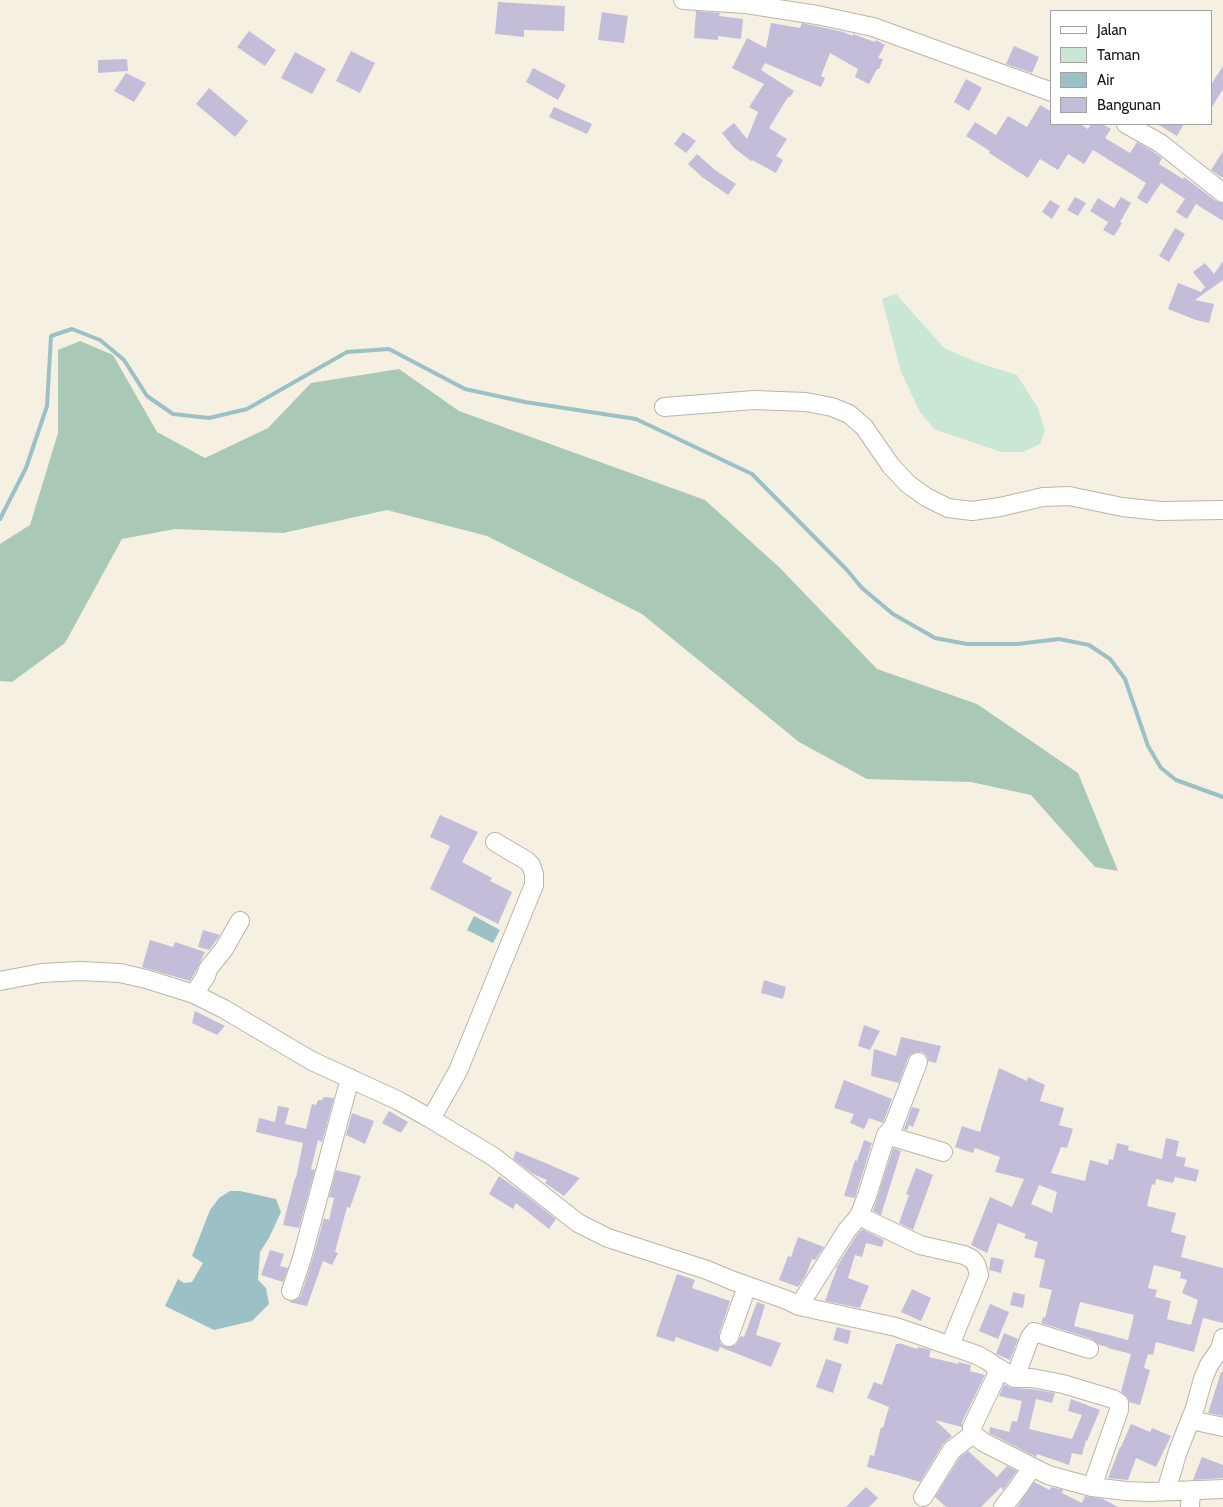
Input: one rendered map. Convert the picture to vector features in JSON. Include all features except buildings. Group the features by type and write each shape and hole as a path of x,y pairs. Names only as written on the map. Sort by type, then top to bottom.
{"street":[{"path":"684,0 746,2 873,27 1050,91"},
{"path":"1128,125 1160,143 1223,193"},
{"path":"664,407 754,400 806,402 832,407 849,414 864,427 891,466 908,484 926,497 948,508 972,511 1043,497 1069,496 1122,507 1160,511 1223,510"},
{"path":"431,1119 458,1072 534,885 534,874 531,865 495,842"},
{"path":"194,994 240,921"},
{"path":"0,981 42,973 80,971 120,973 194,994 224,1009 312,1061 399,1101 431,1119 494,1157 578,1223 608,1238 706,1270 799,1306 896,1327 977,1355 1015,1378 1032,1378 1063,1384 1113,1399 1119,1403 1119,1410 1092,1487"},
{"path":"799,1306 847,1230 859,1216 886,1135 893,1127 918,1062"},
{"path":"291,1291 302,1258 350,1078"},
{"path":"886,1135 943,1152"},
{"path":"859,1216 920,1245 964,1256 972,1259 976,1264 978,1275 976,1282 950,1346"},
{"path":"729,1337 748,1286"},
{"path":"1015,1378 1030,1337 1034,1332 1089,1349"},
{"path":"1166,1491 1206,1371 1220,1349 1223,1338"},
{"path":"995,1366 996,1379 972,1427 973,1434 983,1442 1048,1475 1092,1487 1166,1491 1190,1499 1223,1489"},
{"path":"1191,1420 1223,1427"},
{"path":"923,1496 952,1450 973,1434"},
{"path":"1003,1507 1032,1468"}],"green space":[{"path":"896,294 944,348 979,363 1017,375 1038,408 1045,431 1040,444 1023,452 1001,452 934,429 920,412 901,372 882,299"},
{"path":"80,341 113,355 157,432 205,458 268,428 311,383 399,369 459,411 705,500 780,568 877,669 977,704 1078,773 1118,871 1095,867 1031,795 971,782 867,779 799,742 642,614 487,536 387,510 283,533 175,529 122,539 65,643 12,682 0,681 0,544 30,525 58,433 58,350"}],"water":[{"path":"474,916 500,930 493,943 467,930"},
{"path":"230,1191 240,1191 276,1199 281,1212 260,1252 258,1280 266,1288 269,1304 252,1321 214,1330 165,1306 178,1279 184,1283 192,1282 203,1263 192,1256 210,1210 219,1198"}],"waterway":[{"path":"0,519 26,468 47,406 51,336 72,329 100,340 124,360 147,396 173,414 209,418 247,409 347,352 389,349 465,389 525,402 636,419 752,474 847,570 862,588 893,614 935,638 967,644 1017,644 1059,639 1089,645 1110,659 1125,679 1148,746 1161,768 1176,780 1223,797"}]}
